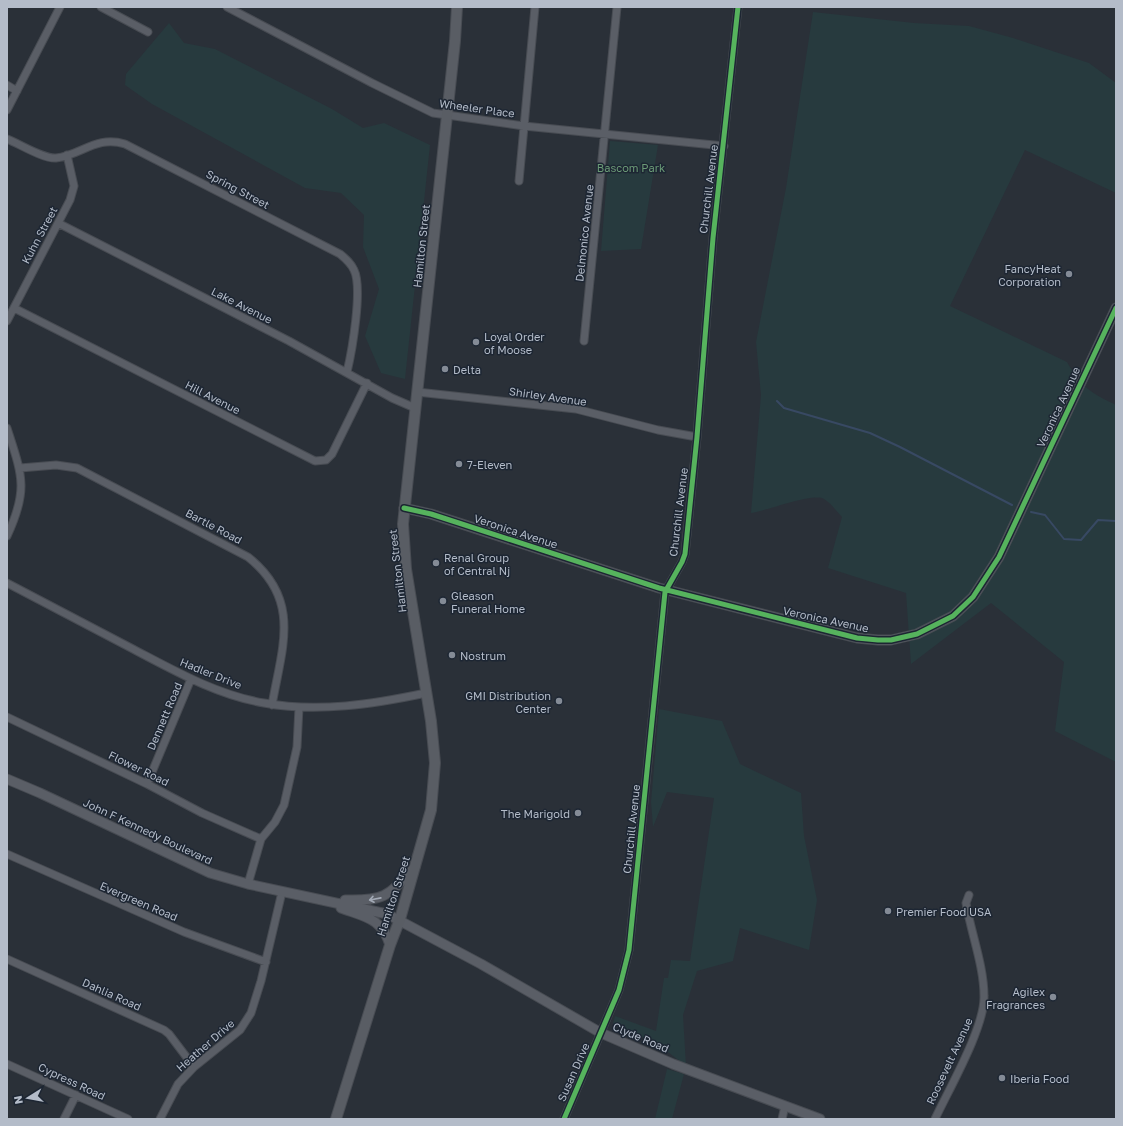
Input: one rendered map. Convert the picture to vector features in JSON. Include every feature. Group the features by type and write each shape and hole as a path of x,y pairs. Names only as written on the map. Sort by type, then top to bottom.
{"main road":[{"name":"Hamilton Street","path":"336,1119 390,945 400,919 431,810 434,787 434,745 406,569 404,508 448,115 457,7"}],"street":[{"path":"7,110 60,7"},
{"path":"101,7 148,32"},
{"name":"Wheeler Place","path":"227,7 266,29 421,108 448,115 524,126 724,146"},
{"path":"519,181 535,7"},
{"name":"Delmonico Avenue","path":"584,341 616,7"},
{"name":"Churchill Avenue","path":"601,1033 623,979 629,950 665,590 682,562 685,554 697,437 713,238 738,7"},
{"path":"7,85 17,91"},
{"name":"Spring Street","path":"7,138 48,157 56,158 96,143 111,141 125,144 340,254 350,262 355,271 358,284 347,372"},
{"name":"Kuhn Street","path":"7,321 70,200 74,186 67,155"},
{"name":"Lake Avenue","path":"58,223 289,341 367,384 415,408"},
{"name":"Hill Avenue","path":"14,308 315,461 326,460 332,454 367,384"},
{"name":"Veronica Avenue","path":"404,508 431,514 665,590 849,636 878,640 891,640 917,634 953,616 973,597 999,558 1116,308"},
{"name":"Shirley Avenue","path":"417,392 576,409 658,430 697,437"},
{"path":"7,428 20,468 21,495 18,509 7,536"},
{"name":"Bartle Road","path":"20,468 56,465 76,468 172,516 248,557 257,564 274,586 285,616 285,630 272,705"},
{"name":"Hadler Drive","path":"7,583 191,679 239,696 272,705 299,707 356,705 426,693"},
{"name":"Dennett Road","path":"147,784 191,679"},
{"path":"248,884 261,839 278,819 284,806 297,747 299,707"},
{"name":"Flower Road","path":"7,717 147,784 202,813 261,839"},
{"name":"John F Kennedy Boulevard","path":"7,779 143,841 210,874 282,892 374,910 400,919"},
{"name":"Evergreen Road","path":"7,854 184,932 266,962"},
{"path":"314,899 368,900 382,898 392,891 415,867"},
{"name":"Heather Drive","path":"160,1119 173,1091 194,1067 218,1049 245,1023 251,1013 266,962 282,892"},
{"name":"Roosevelt Avenue","path":"935,1119 977,1031 983,1013 984,995 966,903 969,895"},
{"path":"314,899 374,920 382,928 390,945"},
{"name":"Clyde Road","path":"400,919 601,1033 672,1064 820,1119"},
{"name":"Dahlia Road","path":"7,959 164,1030 169,1034 194,1067"},
{"name":"Susan Drive","path":"564,1119 601,1033"},
{"name":"Cypress Road","path":"7,1064 128,1119"},
{"path":"64,1119 76,1095"},
{"path":"782,1119 785,1106"}],"green space":[{"path":"813,12 914,23 969,26 1013,38 1089,63 1116,83 1116,193 1025,150 950,306 1067,362 1077,378 1087,388 1093,393 1116,405 1116,762 1055,731 1064,662 991,603 911,664 906,593 828,568 842,517 829,503 824,499 810,498 751,513 761,395 756,342 786,188"},
{"path":"169,23 184,43 215,49 332,109 363,128 384,123 430,145 405,379 381,373 365,336 379,289 363,247 364,215 341,193 305,188 152,104 125,85 126,74"},
{"name":"Bascom Park","path":"610,141 658,145 641,249 601,251"},
{"path":"659,709 722,721 740,764 801,793 804,836 817,900 809,950 740,928 733,961 697,971 683,1015 686,1066 659,1045 613,1024 615,1016 656,1031 664,978 668,978 671,960 690,961 714,798 667,792 653,827 651,802"},
{"path":"667,1069 684,1074 672,1119 655,1119"}],"waterway":[{"path":"777,401 784,408 870,433 1012,505"},
{"path":"1031,512 1045,515 1064,539 1081,540 1098,520 1116,521"}],"cycle path":[{"path":"564,1119 619,990 629,950 665,592 685,554 697,437 713,238 738,7"},
{"path":"404,508 431,514 659,588 857,638 891,640 917,634 953,616 973,597 999,557 1116,308"}],"place":[{"name":"FancyHeat Corporation","path":"1069,274"},
{"name":"Loyal Order of Moose","path":"476,342"},
{"name":"Delta","path":"445,369"},
{"name":"7-Eleven","path":"459,464"},
{"name":"Renal Group of Central Nj","path":"436,563"},
{"name":"Gleason Funeral Home","path":"443,601"},
{"name":"Nostrum","path":"452,655"},
{"name":"GMI Distribution Center","path":"559,701"},
{"name":"The Marigold","path":"578,813"},
{"name":"Premier Food USA","path":"888,911"},
{"name":"Agilex Fragrances","path":"1053,997"},
{"name":"Iberia Food","path":"1002,1078"}]}
